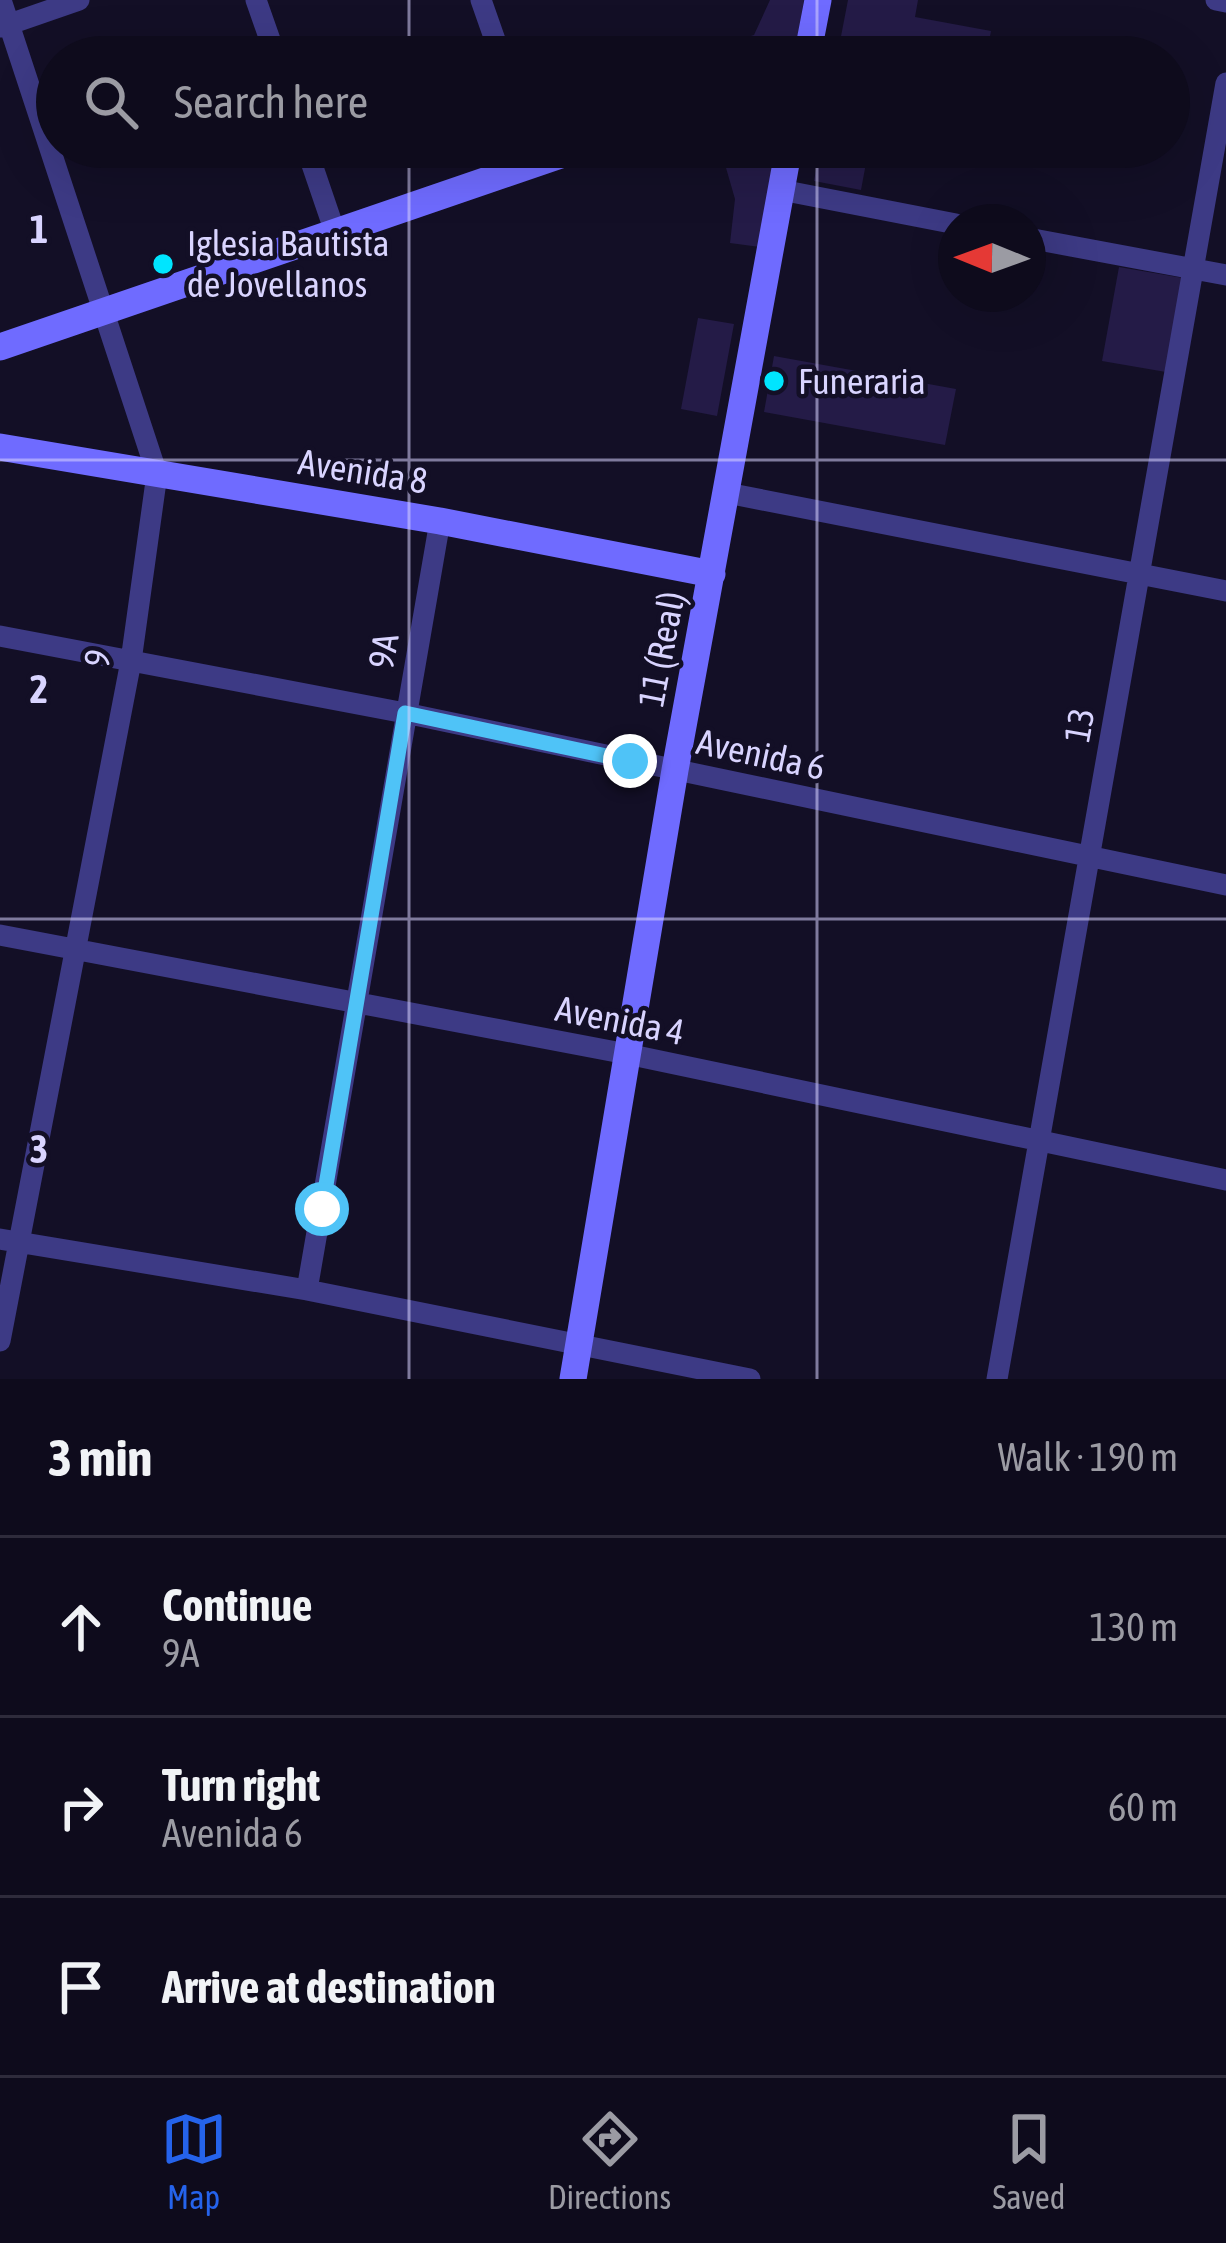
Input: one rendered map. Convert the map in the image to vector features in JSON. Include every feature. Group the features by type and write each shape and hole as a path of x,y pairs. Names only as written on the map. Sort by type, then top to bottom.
{"main road":[{"path":"811,36 818,0"},
{"path":"0,347 335,232 500,168"},
{"name":"11 (Real)","path":"574,1379 675,770 785,168"},
{"name":"Avenida 8","path":"0,447 440,521 712,574"}],"street":[{"name":"9","path":"1,0 5,26 36,116"},
{"path":"5,26 79,0"},
{"path":"256,0 269,36"},
{"path":"481,0 494,36"},
{"path":"1216,0 1226,2"},
{"name":"13","path":"998,1379 1226,83"},
{"name":"9","path":"0,1341 10,1240 76,949 131,661 157,474 54,168"},
{"path":"313,168 335,232"},
{"path":"781,190 938,221"},
{"path":"1046,241 1226,275"},
{"path":"728,493 1226,591"},
{"name":"9A","path":"307,1290 440,521"},
{"name":"Avenida 6","path":"0,636 405,713 1226,885"},
{"name":"Avenida 4","path":"0,935 628,1054 1226,1180"},
{"path":"10,1240 307,1290 750,1379"}],"building":[{"path":"770,0 804,0 798,36 754,35"},
{"path":"848,0 918,0 915,17 991,31 990,36 841,36"},
{"path":"726,168 773,168 760,247 730,243 735,199"},
{"path":"816,168 865,168 861,190 814,181"},
{"path":"1119,267 1183,278 1166,372 1102,361"},
{"path":"698,318 734,324 717,416 681,409"},
{"path":"774,356 956,389 945,445 764,412"}],"place":[{"name":"Iglesia Bautista de Jovellanos","path":"163,264"},
{"name":"Funeraria","path":"774,381"}],"route":[{"path":"322,1209 405,713 630,761"}]}
